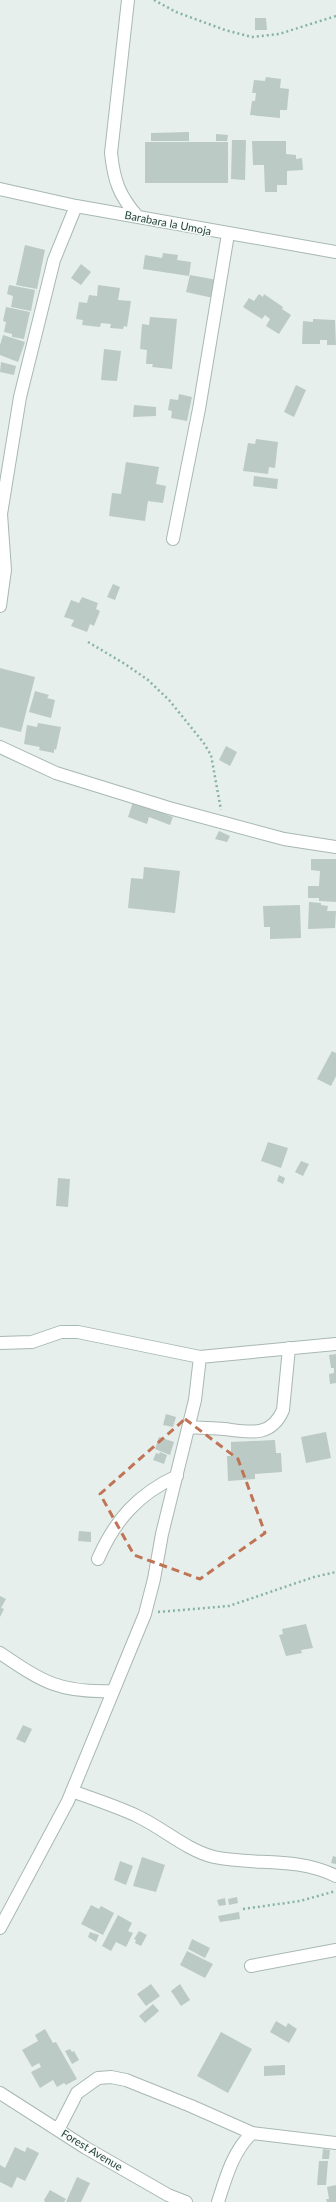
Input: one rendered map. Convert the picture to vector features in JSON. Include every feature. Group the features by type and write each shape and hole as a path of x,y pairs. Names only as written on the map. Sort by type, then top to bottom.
{"street":[{"path":"128,0 111,153 113,171 122,199 137,216"},
{"name":"Barabara la Umoja","path":"0,189 76,206 336,252"},
{"path":"0,606 5,570 1,514 20,397 54,260 76,206"},
{"path":"173,539 199,409 228,234"},
{"path":"0,747 63,775 161,806 284,839 336,847"},
{"path":"0,1343 32,1342 61,1332 78,1332 200,1357 336,1344"},
{"path":"189,1428 259,1432 272,1427 280,1419 283,1410 289,1348"},
{"path":"0,1928 72,1791 145,1614 154,1579 162,1534 195,1400 200,1357"},
{"path":"98,1559 106,1540 118,1520 151,1490 177,1476"},
{"path":"0,1653 44,1681 67,1689 82,1692 113,1691"},
{"path":"72,1791 136,1816 193,1849 214,1857 290,1862 318,1868 336,1876"},
{"path":"250,1966 336,1950"},
{"path":"58,2130 77,2093 98,2078 111,2077 126,2080 191,2106 252,2133 336,2143"},
{"name":"Forest Avenue","path":"0,2093 58,2130 168,2195 186,2202"},
{"path":"218,2202 234,2154 252,2133"}],"path":[{"path":"154,0 176,12 225,30 252,37 279,34 336,16"},
{"path":"88,642 125,664 148,680 169,700 203,742 211,756 223,822"},
{"path":"145,1614 229,1606 314,1577 336,1572"},
{"path":"243,1909 307,1899 336,1891"}],"highlighted area":[{"path":"185,1419 238,1459 265,1533 200,1579 134,1555 100,1494"}],"building":[{"path":"255,18 266,18 267,30 255,30"},
{"path":"266,77 281,79 280,88 289,89 287,110 280,110 280,118 250,115 252,101 255,101 256,93 252,93 254,80 265,81"},
{"path":"189,132 189,141 151,141 151,133"},
{"path":"216,134 228,135 227,141 216,141"},
{"path":"232,140 246,140 245,180 231,179"},
{"path":"252,141 286,141 286,154 296,155 296,159 302,158 303,170 287,171 287,185 277,185 277,192 265,192 264,165 253,165"},
{"path":"145,142 228,142 228,183 145,183"},
{"path":"25,245 45,250 37,289 16,285"},
{"path":"163,253 178,255 177,260 191,262 189,276 143,269 145,255 162,258"},
{"path":"81,264 91,272 81,285 71,278"},
{"path":"190,275 217,280 213,298 186,292"},
{"path":"9,285 35,290 31,311 11,307 13,296 7,294"},
{"path":"98,285 120,288 118,300 131,301 127,327 124,326 123,329 110,328 111,324 101,323 100,327 82,325 83,320 76,319 79,302 87,303 89,295 97,296"},
{"path":"259,294 263,297 264,294 283,307 282,309 291,315 279,334 266,326 270,319 265,315 262,319 243,307 249,298 254,301"},
{"path":"6,307 30,312 24,339 12,337 12,334 4,332 6,322 3,321"},
{"path":"150,317 177,319 172,369 152,367 153,364 146,364 147,350 140,349 142,324 149,325"},
{"path":"313,319 335,320 336,345 327,345 327,340 320,340 320,344 302,344 303,321 313,322"},
{"path":"3,335 25,342 18,362 0,355 0,345"},
{"path":"104,349 121,351 117,381 101,380"},
{"path":"1,362 16,366 14,375 0,372"},
{"path":"296,385 306,390 294,417 284,412"},
{"path":"179,394 192,397 187,421 171,418 172,411 168,410 170,399 178,400"},
{"path":"134,405 156,407 156,416 133,417"},
{"path":"256,439 278,442 275,468 269,467 268,474 243,471 248,443 255,444"},
{"path":"126,462 159,467 156,484 166,486 163,503 148,501 145,521 109,516 112,493 121,494"},
{"path":"254,476 278,479 277,489 253,486"},
{"path":"113,584 120,587 115,600 107,597"},
{"path":"82,597 98,603 96,609 100,611 94,626 90,624 87,632 71,626 74,620 64,617 71,600 79,603"},
{"path":"0,668 35,677 21,732 0,727"},
{"path":"35,691 49,695 47,698 55,700 51,718 29,712"},
{"path":"38,723 61,727 54,753 39,750 40,747 24,744 27,725 37,727"},
{"path":"226,746 237,752 230,766 219,760"},
{"path":"133,802 173,817 170,825 149,817 147,824 128,817"},
{"path":"219,831 230,836 227,842 215,839"},
{"path":"311,859 336,859 336,902 319,901 319,898 308,898 308,886 319,886 320,871 311,870"},
{"path":"144,867 180,871 175,913 128,908 131,878 143,879"},
{"path":"309,902 321,903 321,905 328,906 327,911 336,911 335,928 308,929"},
{"path":"300,905 301,938 270,939 270,927 264,927 263,906"},
{"path":"332,1051 336,1053 336,1076 331,1086 317,1079"},
{"path":"268,1142 288,1148 281,1168 261,1161"},
{"path":"301,1161 309,1164 303,1176 295,1172"},
{"path":"279,1175 285,1178 283,1184 277,1181"},
{"path":"58,1178 70,1179 68,1207 56,1206"},
{"path":"336,1354 336,1383 330,1384 329,1374 334,1373 334,1368 331,1368 329,1355"},
{"path":"166,1414 176,1417 173,1427 163,1425"},
{"path":"326,1432 331,1458 306,1463 301,1437"},
{"path":"159,1437 174,1442 170,1455 155,1449"},
{"path":"275,1440 276,1453 281,1453 282,1472 255,1474 255,1479 228,1481 227,1456 231,1456 231,1442"},
{"path":"160,1452 167,1455 164,1464 153,1460 156,1453 159,1454"},
{"path":"79,1531 91,1532 91,1542 78,1541"},
{"path":"0,1596 6,1599 1,1608 4,1609 0,1617"},
{"path":"306,1624 313,1648 301,1650 302,1653 286,1656 279,1635 283,1634 282,1629"},
{"path":"23,1725 32,1729 25,1743 16,1739"},
{"path":"333,1856 336,1857 336,1864 331,1863"},
{"path":"142,1857 165,1865 156,1892 133,1886"},
{"path":"120,1861 133,1866 126,1885 114,1880"},
{"path":"237,1897 238,1903 229,1905 228,1899"},
{"path":"225,1898 226,1905 219,1906 217,1900"},
{"path":"91,1905 99,1909 101,1906 114,1913 103,1935 81,1924"},
{"path":"239,1912 240,1919 220,1922 218,1916"},
{"path":"118,1915 132,1923 128,1931 133,1933 126,1947 116,1942 111,1951 102,1946"},
{"path":"139,1931 147,1935 141,1946 135,1943 136,1940 134,1939"},
{"path":"90,1932 99,1935 96,1942 88,1937"},
{"path":"192,1939 210,1948 205,1958 188,1949"},
{"path":"187,1951 213,1964 205,1978 180,1965"},
{"path":"151,1984 160,1996 146,2006 137,1994"},
{"path":"180,1984 190,2000 181,2006 171,1991"},
{"path":"153,2004 159,2011 145,2023 139,2016"},
{"path":"276,2021 286,2027 288,2023 297,2029 289,2043 270,2032"},
{"path":"45,2029 53,2043 56,2042 77,2079 66,2085 64,2083 57,2087 53,2080 40,2088 31,2072 41,2067 39,2063 32,2067 22,2050 38,2041 35,2035"},
{"path":"221,2032 252,2049 228,2093 197,2076"},
{"path":"70,2049 72,2052 74,2051 79,2060 72,2064 65,2051"},
{"path":"285,2065 285,2075 264,2076 264,2066"},
{"path":"15,2147 25,2152 27,2147 39,2153 25,2181 17,2177 12,2188 0,2182 0,2165 5,2168"},
{"path":"323,2149 330,2150 329,2159 322,2159"},
{"path":"319,2161 328,2161 326,2185 317,2185"},
{"path":"77,2177 90,2183 81,2202 66,2202"},
{"path":"336,2185 336,2202 327,2202 326,2199 329,2199 327,2187"},
{"path":"50,2190 66,2199 64,2202 45,2202 44,2200"}]}
